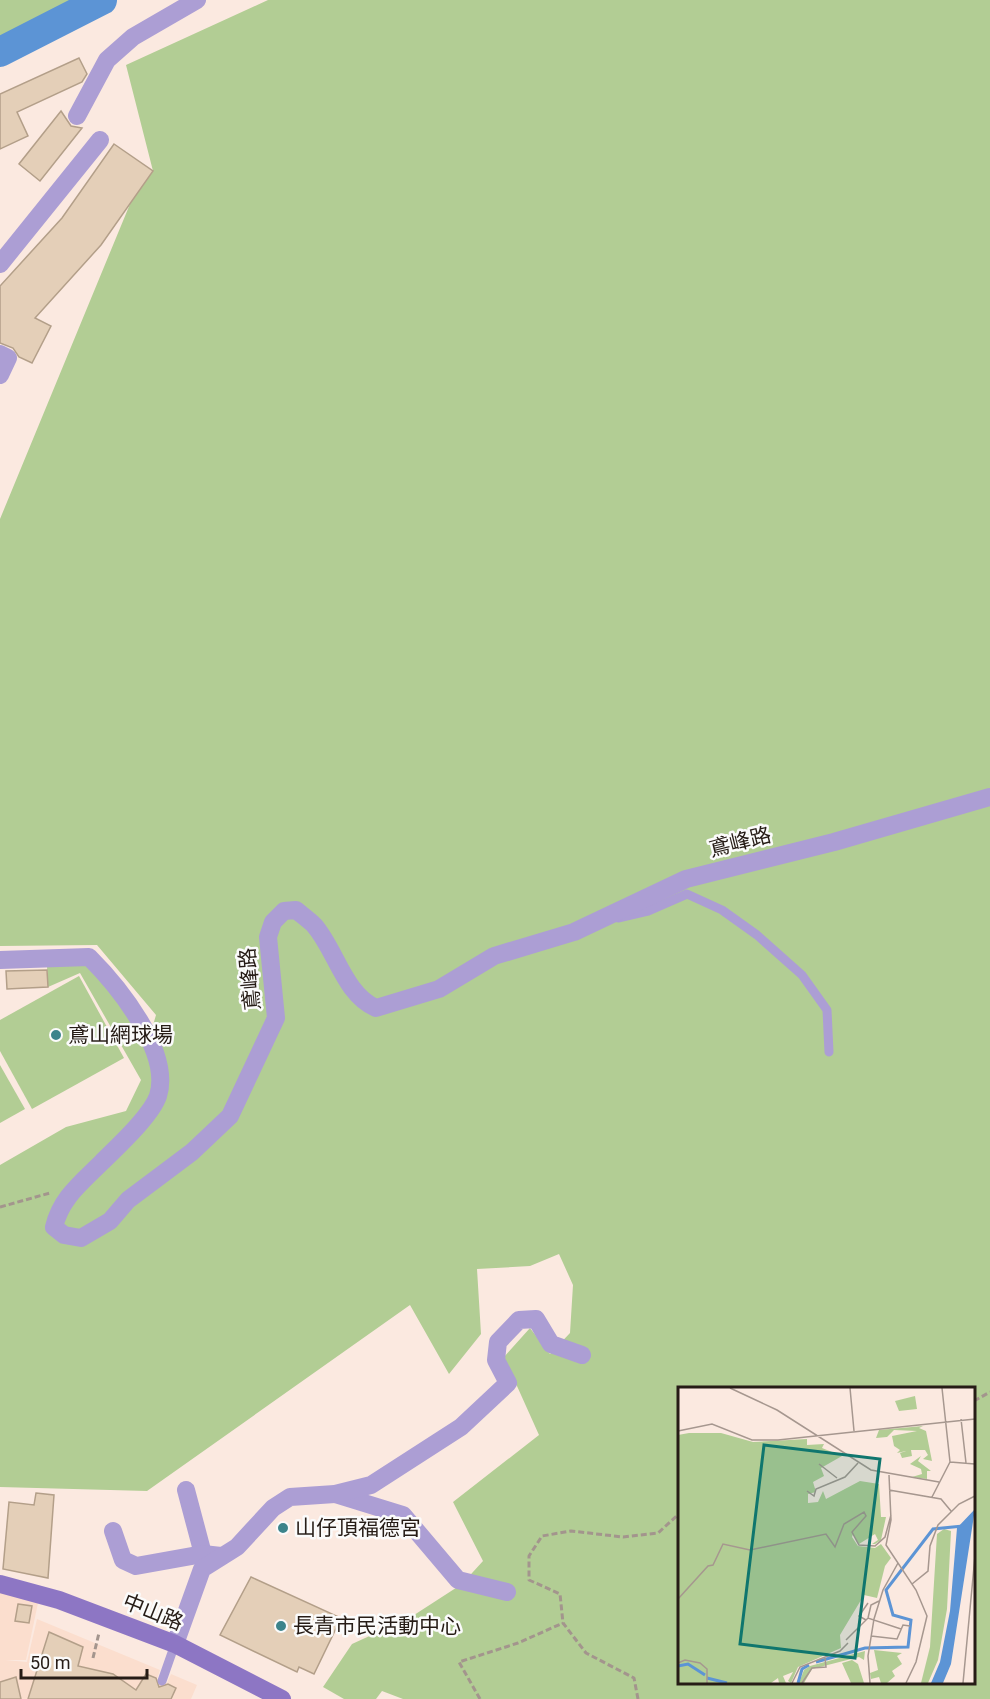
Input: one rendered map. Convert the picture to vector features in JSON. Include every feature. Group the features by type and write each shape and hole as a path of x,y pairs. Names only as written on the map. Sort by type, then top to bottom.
{"street":[{"path":"77,116 107,60 133,37 197,0"},
{"path":"0,264 100,140"},
{"path":"0,354 8,358 0,375"},
{"name":"鳶峰路","path":"0,960 89,957 125,997 158,1060 160,1078 158,1097 129,1133 59,1208 54,1227 64,1235 81,1238 110,1221 128,1200 206,1141 230,1116 276,1018 268,937 273,922 284,911 296,910 314,926 353,989 364,1003 376,1008 439,989 494,956 586,926 686,879 834,842 990,797"},
{"path":"113,1531 123,1560 136,1566 212,1555 237,1547 273,1508 290,1497 336,1494 371,1485 461,1427 508,1383 496,1360 498,1342 519,1320 536,1319 551,1344 582,1355"},
{"path":"186,1490 212,1555"},
{"path":"336,1494 402,1515 458,1580 507,1592"},
{"path":"175,1644 202,1569 212,1555"},
{"name":"中山路","path":"0,1584 59,1599 175,1644 282,1699"}],"lane":[{"path":"586,926 648,911 687,894 722,910 757,935 802,975 827,1010 829,1052"},
{"path":"162,1681 175,1644"}],"path":[{"path":"0,1207 78,1186"},
{"path":"975,1400 990,1392"},
{"path":"638,1699 634,1678 586,1653 563,1623 560,1594 529,1580 529,1556 542,1536 571,1531 623,1537 658,1533 678,1515"},
{"path":"93,1658 103,1617"},
{"path":"480,1699 459,1662 518,1643 563,1623"}],"shaded area":[{"path":"0,1592 38,1603 26,1660 5,1660 27,1662 37,1619 160,1670 157,1679 167,1683 171,1674 197,1685 191,1699 0,1699"}],"green space":[{"path":"0,0 76,0 0,38"},
{"path":"268,0 990,0 990,1699 403,1699 382,1691 376,1699 344,1699 323,1687 352,1644 411,1617 462,1584 483,1561 453,1502 539,1435 504,1357 530,1328 550,1354 570,1333 573,1285 559,1254 530,1266 477,1269 481,1334 449,1374 410,1305 147,1491 0,1487 0,1165 66,1127 126,1111 141,1080 80,973 48,987 47,966 85,964 120,1002 146,1049 156,1015 97,945 0,946 0,519 130,204 153,171 126,65"},
{"name":"鳶山網球場","path":"79,976 124,1058 32,1109 0,1051 0,1020"},
{"path":"0,1065 25,1109 0,1123"}],"building":[{"path":"79,58 87,74 82,82 17,112 28,136 0,149 0,94"},
{"path":"61,111 71,126 82,128 40,181 19,164"},
{"path":"114,144 153,171 101,245 35,318 51,326 32,363 19,357 13,348 0,343 0,286 62,218"},
{"path":"47,970 48,987 7,989 6,971"},
{"path":"36,1493 54,1495 48,1578 3,1569 9,1502 34,1505"},
{"name":"長青市民活動中心","path":"251,1577 341,1618 314,1674 299,1667 297,1672 220,1635"},
{"path":"18,1604 32,1606 29,1623 15,1621"},
{"path":"49,1632 83,1647 78,1666 113,1674 136,1690 146,1674 156,1678 159,1687 168,1684 176,1688 171,1699 28,1699"},
{"path":"16,1677 21,1699 0,1699 0,1682"}],"waterway":[{"path":"0,52 102,0"}],"place":[{"name":"鳶山網球場","path":"56,1035"},
{"name":"山仔頂福德宮","path":"283,1528"},
{"name":"長青市民活動中心","path":"281,1626"}]}
